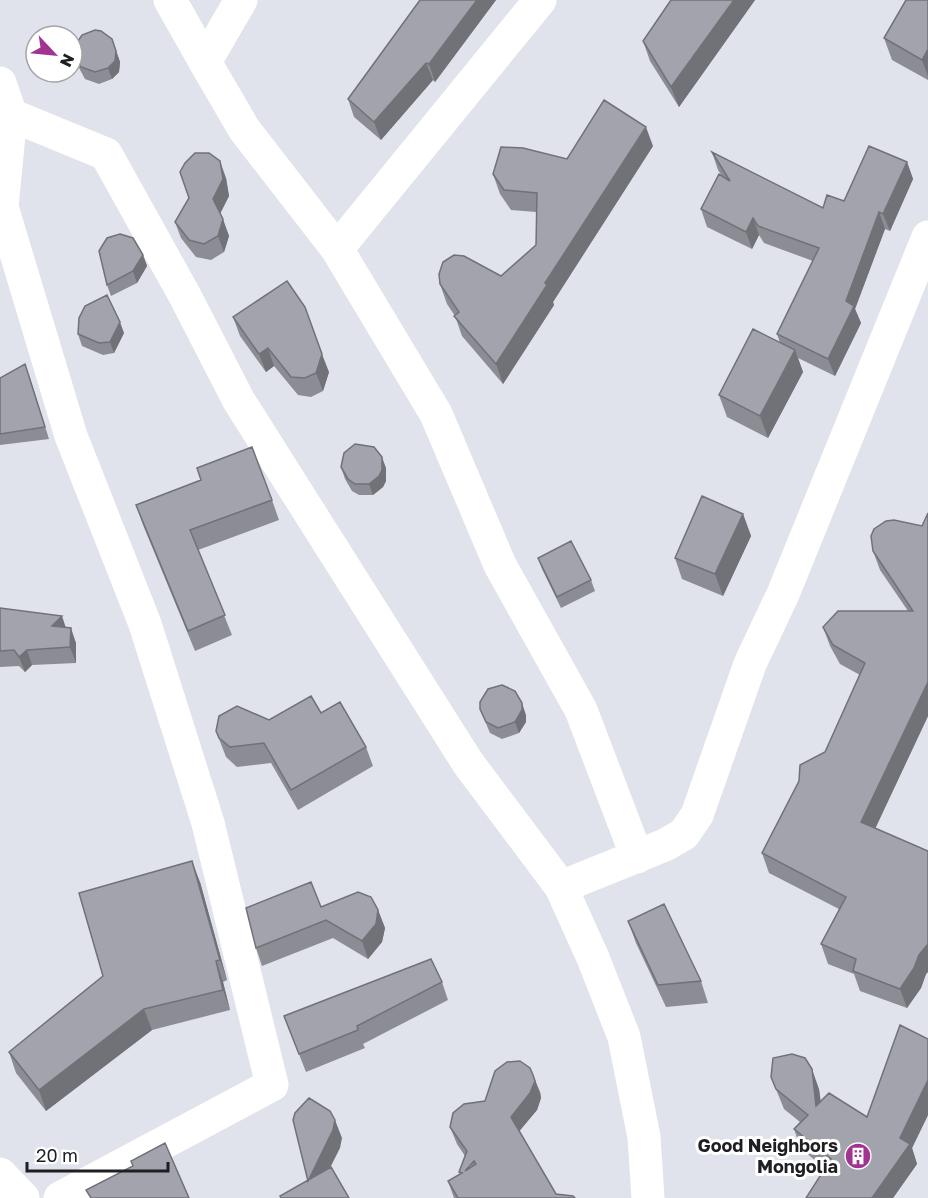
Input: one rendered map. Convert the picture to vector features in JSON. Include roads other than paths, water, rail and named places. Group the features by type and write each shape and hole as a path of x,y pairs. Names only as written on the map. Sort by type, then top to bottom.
{"street":[{"path":"170,0 244,129 337,249 436,414 500,566 581,710 637,858"},
{"path":"205,62 241,0"},
{"path":"337,249 540,0"},
{"path":"0,83 11,115 2,207 71,436 145,624 208,823 272,1085 60,1198"},
{"path":"11,115 106,154 185,296 239,401 468,763 561,887 593,957 624,1037 644,1137 648,1198"},
{"path":"561,887 637,858 684,834 697,815 750,664 783,594 928,237"},
{"path":"0,1174 23,1198"}],"place":[{"name":"Good Neighbors Mongolia","path":"858,1156"}]}
